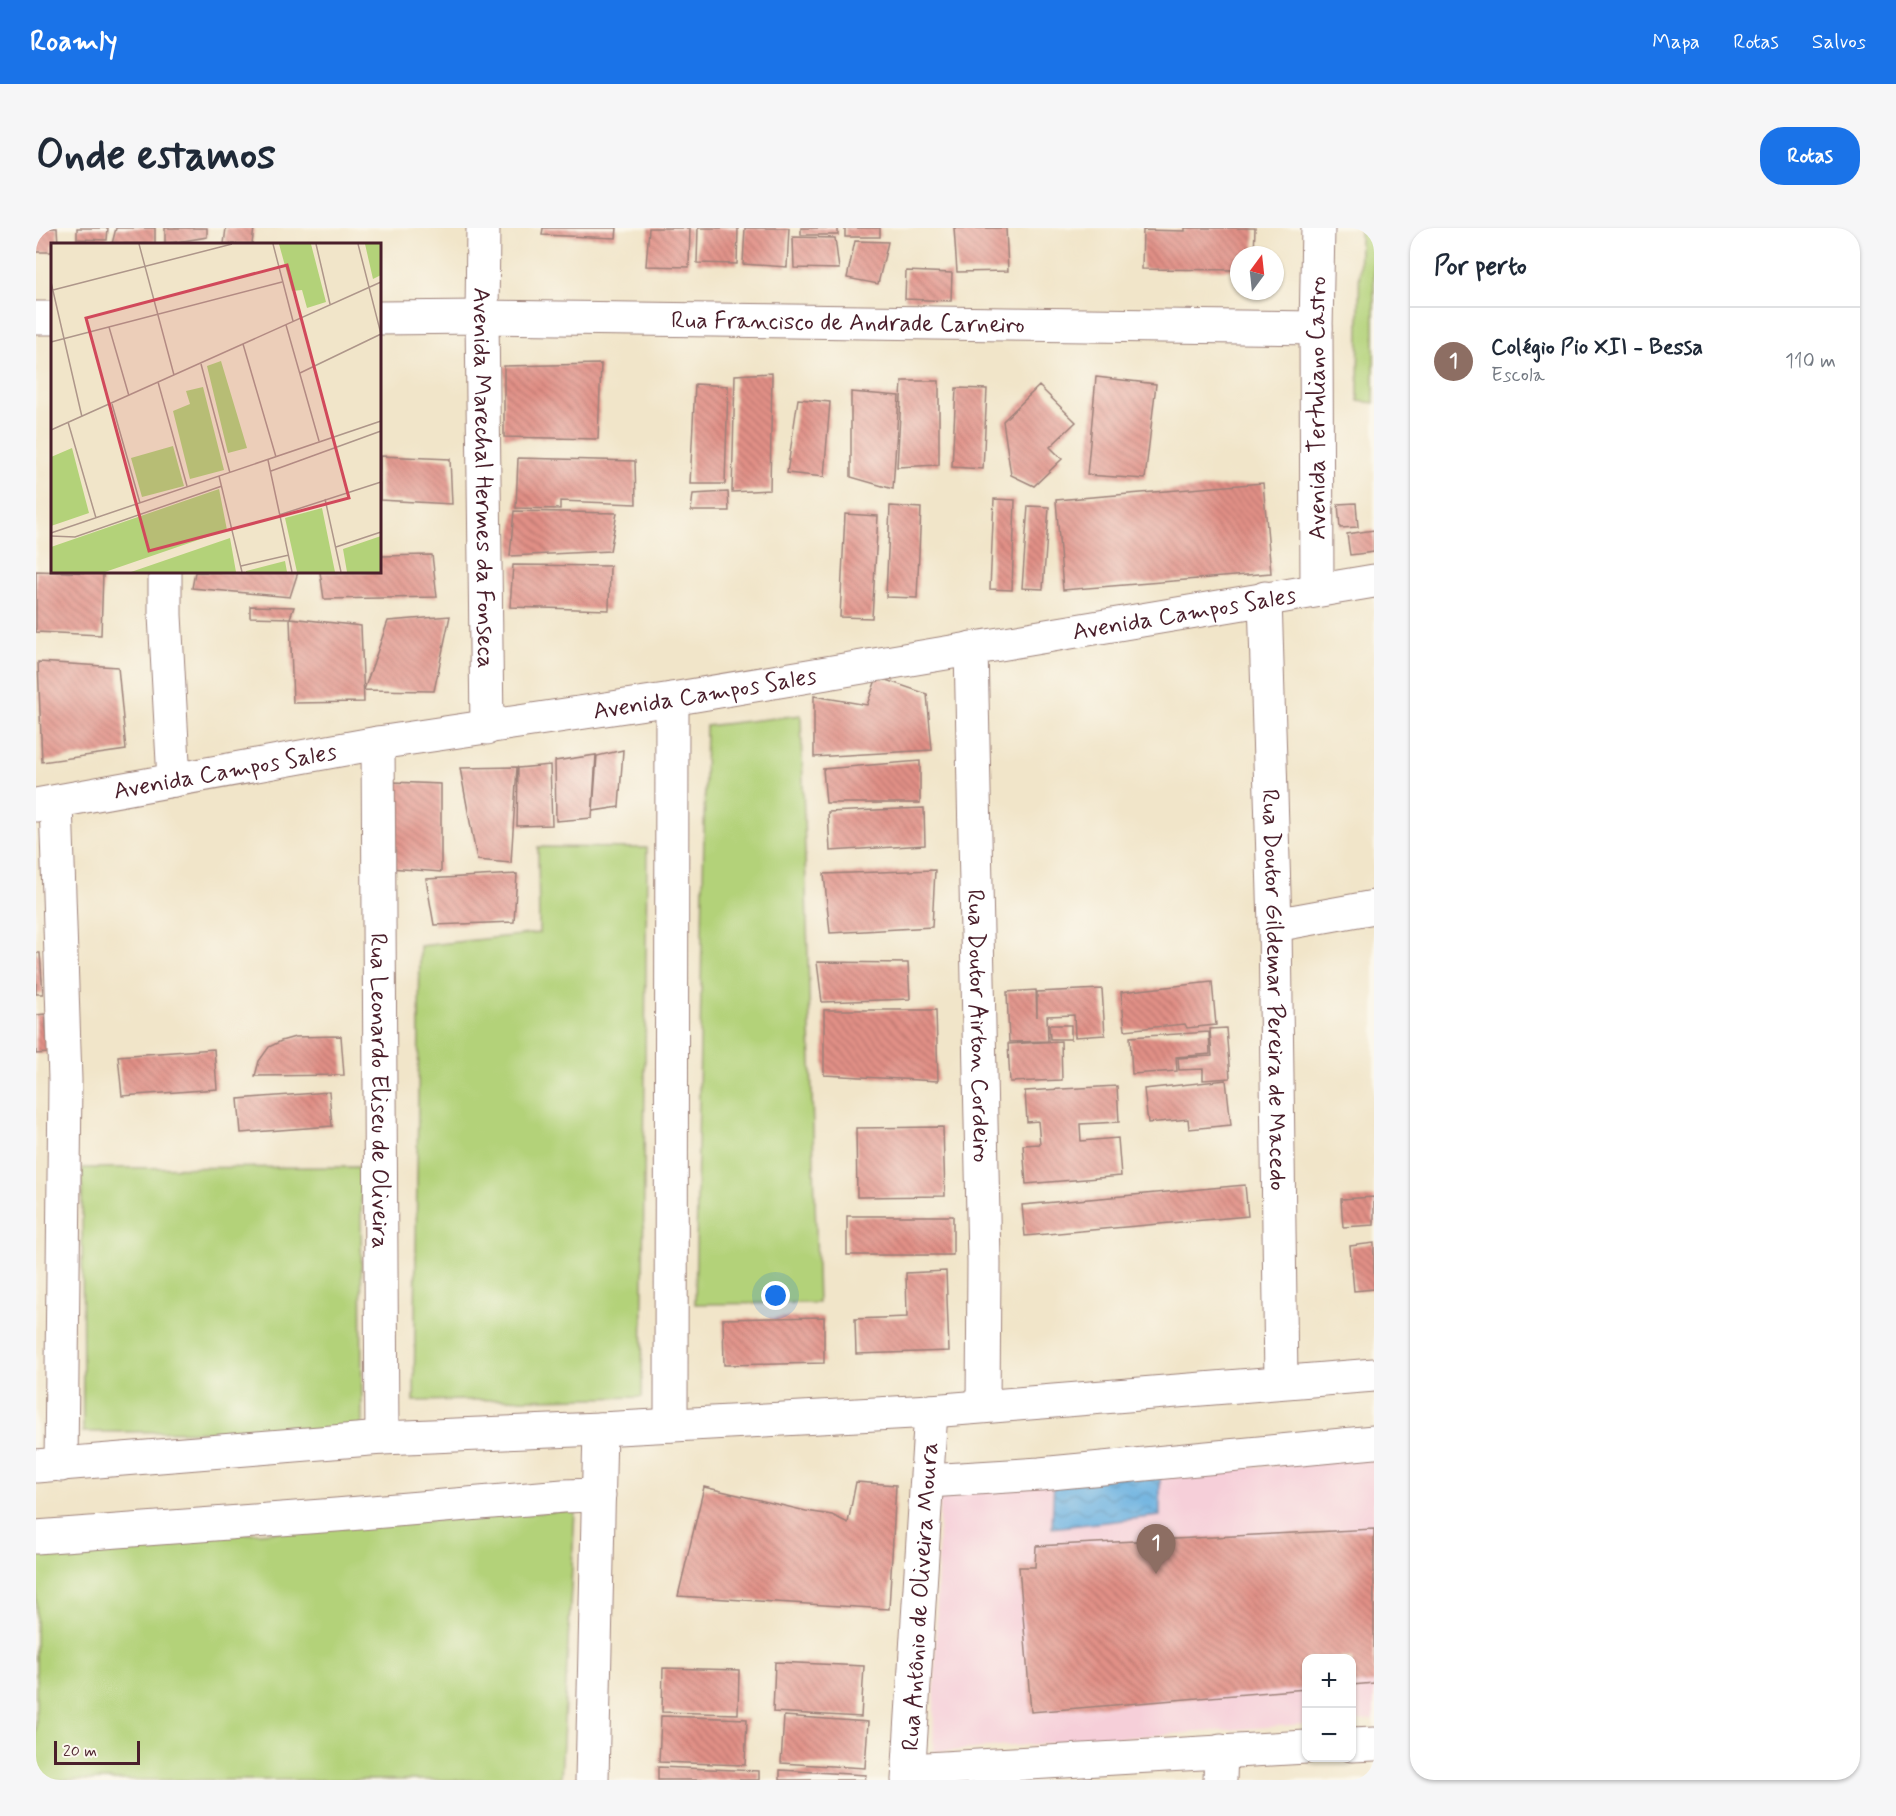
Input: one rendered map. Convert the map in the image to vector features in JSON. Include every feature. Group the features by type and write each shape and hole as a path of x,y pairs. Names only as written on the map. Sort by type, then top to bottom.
{"street":[{"name":"Avenida Marechal Hermes da Fonseca","path":"483,228 487,728"},
{"name":"Avenida Tertuliano Castro","path":"1317,590 1318,228"},
{"name":"Rua Francisco de Andrade Carneiro","path":"381,318 482,317 1316,328"},
{"path":"165,573 165,615 174,780"},
{"name":"Avenida Campos Sales","path":"46,803 378,743 672,699 1374,581"},
{"name":"Rua Doutor Gildemar Pereira de Macedo","path":"1265,598 1275,925 1281,1381"},
{"name":"Rua Doutor Airton Cordeiro","path":"971,648 984,1252 983,1405"},
{"path":"671,1425 672,699"},
{"name":"Rua Leonardo Eliseu de Oliveira","path":"378,743 382,1438"},
{"path":"46,803 65,1080 48,1466 382,1438 931,1411 1374,1375"},
{"path":"1275,925 1374,907"},
{"name":"Rua Antônio de Oliveira Moura","path":"908,1775 931,1411"},
{"path":"592,1780 600,1429"},
{"path":"928,1481 1040,1474 1374,1442"},
{"path":"36,1537 599,1495"},
{"path":"1356,1745 1374,1744"},
{"path":"908,1775 1221,1765 1302,1748"}],"shaded area":[{"path":"1374,1458 1374,1719 1356,1721 1356,1654 1302,1654 1302,1724 933,1752 940,1490"}],"green space":[{"path":"1360,228 1374,228 1374,403 1358,401"},
{"path":"801,715 818,1303 695,1304 706,726"},
{"path":"538,847 647,848 642,1397 414,1401 420,946 539,933"},
{"path":"361,1167 362,1431 83,1432 82,1168"},
{"path":"575,1510 561,1778 528,1780 36,1780 36,1549"}],"water":[{"path":"1160,1474 1160,1516 1052,1528 1054,1479"}],"building":[{"path":"36,228 57,228 58,243 51,243 51,252 36,252"},
{"path":"77,228 108,228 107,240 77,239"},
{"path":"116,228 155,228 155,243 112,243"},
{"path":"165,228 207,228 207,237 165,243"},
{"path":"226,228 254,228 252,243 224,243"},
{"path":"543,228 617,228 616,238 542,235"},
{"path":"649,228 690,228 689,267 646,266"},
{"path":"698,228 738,228 737,264 697,263"},
{"path":"745,228 789,228 787,267 743,264"},
{"path":"801,228 838,228 838,235 801,235"},
{"path":"845,228 880,228 880,237 845,237"},
{"path":"954,228 1006,228 1008,271 957,272"},
{"path":"1185,228 1255,228 1254,246 1230,246 1230,270 1142,269 1143,230 1185,231"},
{"path":"793,237 835,238 839,269 794,268"},
{"path":"855,241 888,242 878,284 847,278"},
{"path":"906,271 952,273 951,301 905,299"},
{"path":"601,364 598,439 504,437 504,366"},
{"path":"772,373 770,490 732,492 735,375"},
{"path":"1096,377 1156,384 1145,479 1087,475"},
{"path":"902,381 939,381 939,465 897,467"},
{"path":"695,384 728,386 725,484 690,484"},
{"path":"1039,386 1076,422 1050,447 1062,459 1034,486 1011,475 1003,421"},
{"path":"956,388 987,389 983,469 952,467"},
{"path":"851,392 899,396 893,489 851,477"},
{"path":"798,399 830,402 824,477 787,473"},
{"path":"381,456 450,459 452,504 381,500"},
{"path":"518,458 635,461 636,504 560,501 560,509 516,508"},
{"path":"1263,483 1271,573 1063,590 1056,500"},
{"path":"728,492 729,511 691,511 693,494"},
{"path":"994,499 1015,500 1012,590 990,589"},
{"path":"1356,503 1358,527 1340,528 1338,504"},
{"path":"890,506 921,508 917,598 886,597"},
{"path":"1028,506 1049,507 1043,589 1022,588"},
{"path":"514,511 617,513 610,551 510,556"},
{"path":"845,514 878,516 872,618 840,617"},
{"path":"1374,530 1374,552 1350,555 1347,534"},
{"path":"432,555 437,597 324,599 320,573 381,573 381,556"},
{"path":"513,565 610,566 609,610 510,607"},
{"path":"36,571 103,573 101,635 36,632"},
{"path":"195,573 298,573 290,597 192,588"},
{"path":"250,606 294,607 290,618 250,617"},
{"path":"450,616 434,691 364,690 388,621"},
{"path":"290,618 361,626 364,702 293,703"},
{"path":"38,662 118,667 126,750 42,762"},
{"path":"877,677 927,694 932,750 814,757 814,696 867,705"},
{"path":"623,750 619,807 593,811 597,756"},
{"path":"596,755 592,818 556,821 555,761"},
{"path":"920,761 920,803 826,803 823,769"},
{"path":"550,765 552,825 517,826 518,768"},
{"path":"517,767 511,863 477,860 460,768"},
{"path":"392,782 441,784 441,872 390,868"},
{"path":"924,808 925,845 830,851 828,812"},
{"path":"935,870 932,927 830,933 824,874"},
{"path":"517,874 514,922 434,925 426,879"},
{"path":"36,953 40,953 43,994 36,994"},
{"path":"817,962 908,963 910,999 822,1002"},
{"path":"1212,982 1216,1025 1187,1028 1185,1024 1125,1030 1121,992"},
{"path":"1102,989 1105,1035 1075,1037 1074,1015 1047,1016 1048,1041 1009,1042 1007,992 1036,990 1037,1017 1037,992"},
{"path":"824,1010 936,1010 938,1081 824,1075"},
{"path":"45,1014 48,1053 36,1054 36,1015"},
{"path":"1049,1025 1071,1025 1071,1039 1050,1039"},
{"path":"1226,1028 1230,1078 1203,1080 1203,1069 1179,1070 1178,1058 1212,1056 1210,1029"},
{"path":"1209,1032 1210,1054 1176,1057 1177,1071 1132,1074 1130,1037"},
{"path":"341,1036 344,1075 255,1076 259,1061 269,1047 281,1041 295,1037"},
{"path":"1061,1041 1062,1080 1010,1082 1008,1044"},
{"path":"214,1049 217,1089 122,1096 118,1056"},
{"path":"1226,1080 1231,1125 1189,1129 1188,1119 1148,1123 1144,1089"},
{"path":"1117,1086 1119,1122 1080,1124 1081,1141 1118,1138 1121,1176 1026,1184 1023,1145 1040,1144 1038,1121 1027,1122 1025,1091"},
{"path":"329,1092 332,1126 241,1133 238,1099"},
{"path":"943,1127 945,1196 857,1197 856,1128"},
{"path":"1245,1185 1248,1216 1025,1236 1022,1205"},
{"path":"1374,1197 1374,1225 1343,1227 1341,1199"},
{"path":"847,1216 953,1216 953,1255 847,1255"},
{"path":"1374,1243 1374,1289 1354,1291 1350,1246"},
{"path":"946,1271 949,1351 856,1354 855,1319 907,1317 906,1273"},
{"path":"824,1317 824,1363 724,1365 723,1319"},
{"path":"856,1482 896,1485 889,1609 678,1596 704,1487 832,1515 848,1523"},
{"path":"1374,1529 1374,1683 1356,1685 1356,1654 1302,1654 1302,1689 1031,1712 1019,1567 1035,1567 1036,1546"},
{"path":"775,1662 864,1666 861,1717 773,1712"},
{"path":"663,1668 739,1670 738,1714 662,1712"},
{"path":"661,1716 747,1719 745,1765 659,1762"},
{"path":"784,1716 868,1722 865,1768 781,1763"},
{"path":"658,1767 759,1771 759,1780 658,1780"},
{"path":"780,1770 866,1775 865,1780 780,1780"}],"place":[{"name":"Colégio Pio XII - Bessa","path":"1156,1574"}]}
